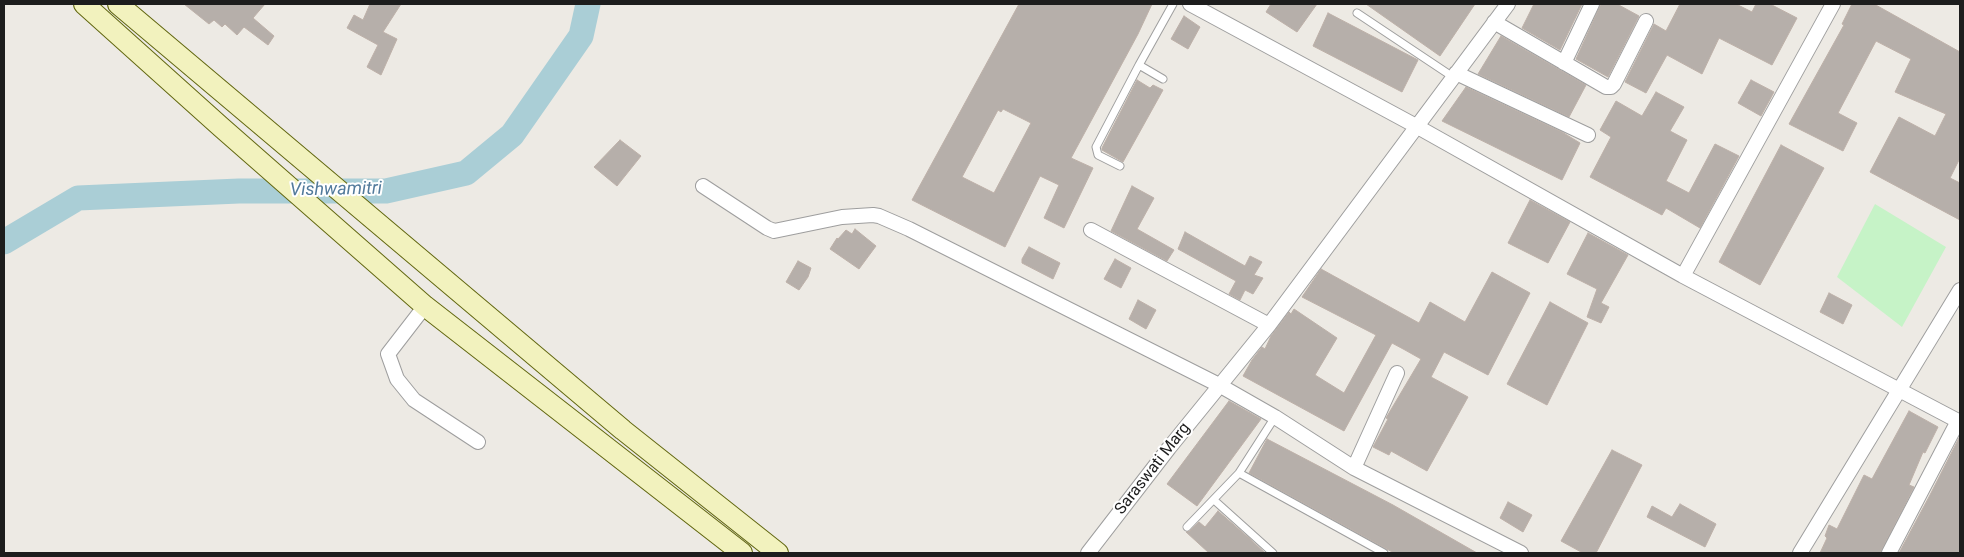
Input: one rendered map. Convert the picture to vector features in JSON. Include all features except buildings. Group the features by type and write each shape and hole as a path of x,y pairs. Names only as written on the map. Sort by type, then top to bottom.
{"main road":[{"path":"84,4 425,306 742,553"},
{"path":"118,4 623,430 771,548"},
{"path":"157,69 175,52"}],"street":[{"path":"1190,4 1416,126 1683,276 1959,422 1889,553"},
{"name":"Saraswati Marg","path":"1088,553 1219,385 1269,326 1508,4"},
{"path":"1564,63 1592,4"},
{"path":"1683,276 1833,4"},
{"path":"1494,22 1602,85 1611,87 1646,21"},
{"path":"1455,75 1588,135"},
{"path":"703,186 767,228 774,230 842,217 879,216 910,229 1219,385 1275,417 1354,468 1521,553"},
{"path":"1091,230 1269,326"},
{"path":"1800,553 1960,290"},
{"path":"425,306 388,354 397,379 414,400 478,442"},
{"path":"1354,468 1397,373"}],"lane":[{"path":"1120,166 1098,154 1096,148 1173,4"},
{"path":"1357,13 1455,75"},
{"path":"1139,65 1163,79"},
{"path":"1187,527 1239,473 1275,417"},
{"path":"1239,473 1384,553"},
{"path":"1214,500 1273,553"}],"green space":[{"path":"1875,204 1946,247 1902,327 1837,277"}],"waterway":[{"name":"Vishwamitri","path":"4,242 78,198 239,191 386,191 466,173 512,135 581,36 588,4"}]}
